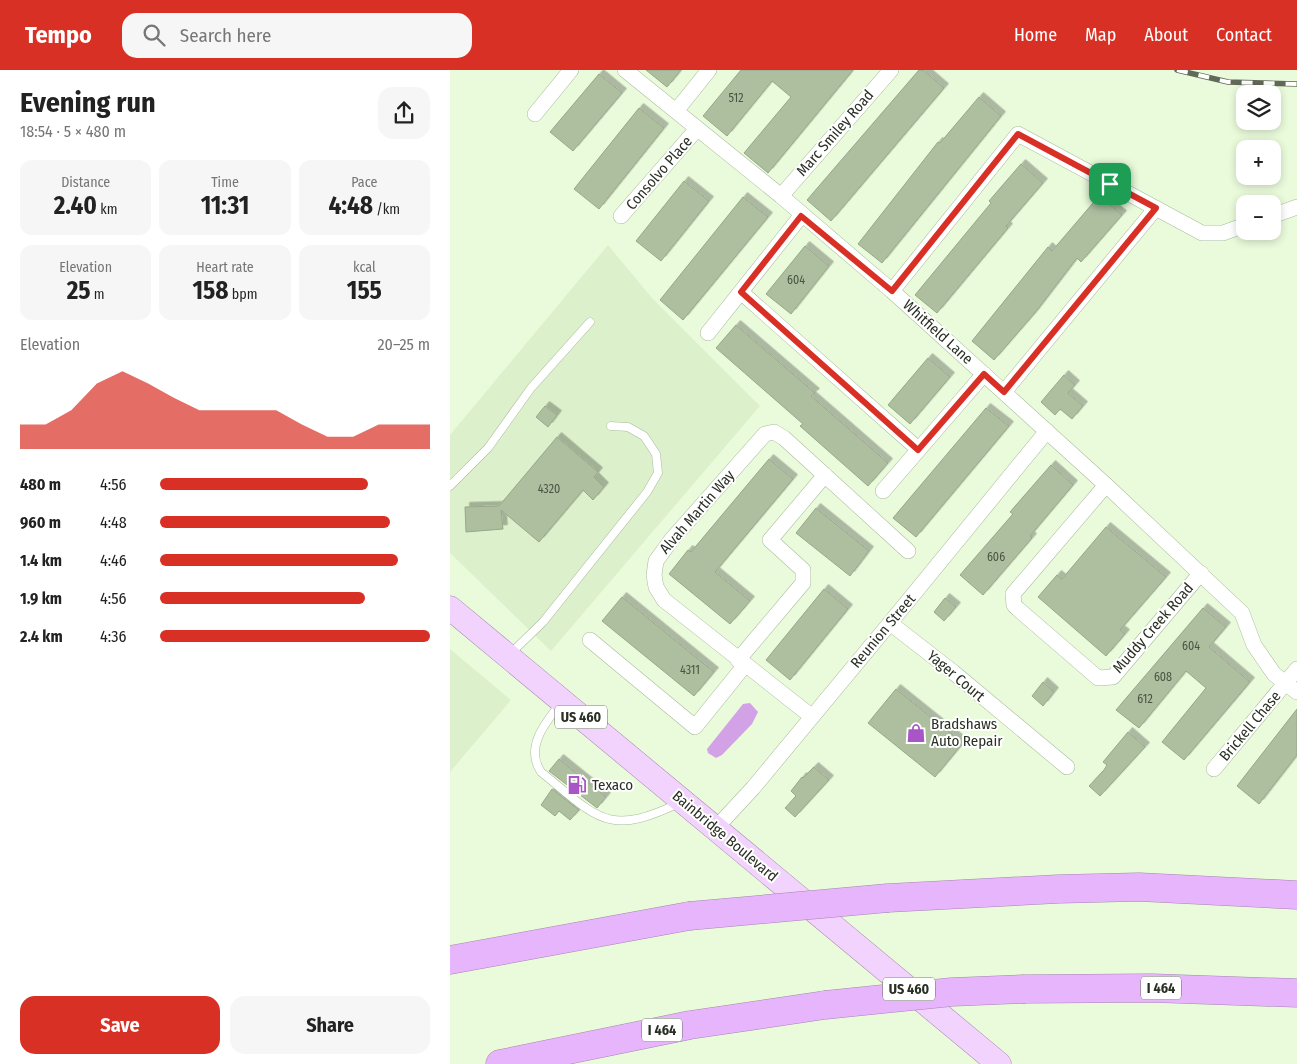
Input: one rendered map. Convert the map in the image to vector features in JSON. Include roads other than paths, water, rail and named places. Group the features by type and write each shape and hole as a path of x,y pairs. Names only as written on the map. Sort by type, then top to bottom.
{"highway":[{"path":"450,960 689,916 888,898 1058,889 1139,887 1297,895"},
{"name":"I 464","path":"500,1064 690,1025 825,1005 952,992 1025,989 1151,988 1297,993"}],"main road":[{"name":"US 460","path":"450,600 457,614"},
{"name":"Bainbridge Boulevard","path":"457,614 1000,1064"}],"street":[{"path":"535,114 571,70"},
{"name":"Whitfield Lane","path":"625,70 676,110 696,130 780,196 801,216 892,291 1201,573 1242,612 1254,645 1274,674 1291,687"},
{"path":"676,110 709,70"},
{"name":"Marc Smiley Road","path":"780,196 891,70"},
{"name":"Consolvo Place","path":"621,216 696,130"},
{"path":"892,291 1018,134 1202,233 1223,233 1236,228"},
{"path":"1004,392 1156,208"},
{"path":"1281,213 1297,208"},
{"path":"708,333 801,216"},
{"path":"741,292 918,450"},
{"path":"882,490 984,374"},
{"name":"Reunion Street","path":"716,828 753,788 1047,431"},
{"name":"Alvah Martin Way","path":"811,716 664,600 656,587 654,575 656,561 765,434 774,432 784,438 908,551"},
{"path":"590,640 695,727 803,583 803,570 770,540 825,475"},
{"name":"Muddy Creek Road","path":"1106,485 1013,594 1014,605 1018,609 1098,678 1113,677 1201,573"},
{"name":"Yager Court","path":"890,623 953,672 1067,768"},
{"path":"1291,687 1297,670"},
{"name":"Brickell Chase","path":"1214,769 1291,687"}],"lane":[{"path":"450,486 488,448 531,388 590,322"},
{"path":"508,656 542,622 647,492 658,473 656,454 644,436 628,427 611,426"},
{"path":"562,701 549,717 533,749 535,764 541,772 590,812 609,820 621,821 643,817 683,801"}],"railway":[{"path":"1177,70 1228,82 1297,84"}],"place":[{"name":"Bradshaws Auto Repair","path":"916,733"},
{"name":"Texaco","path":"577,785"}]}
